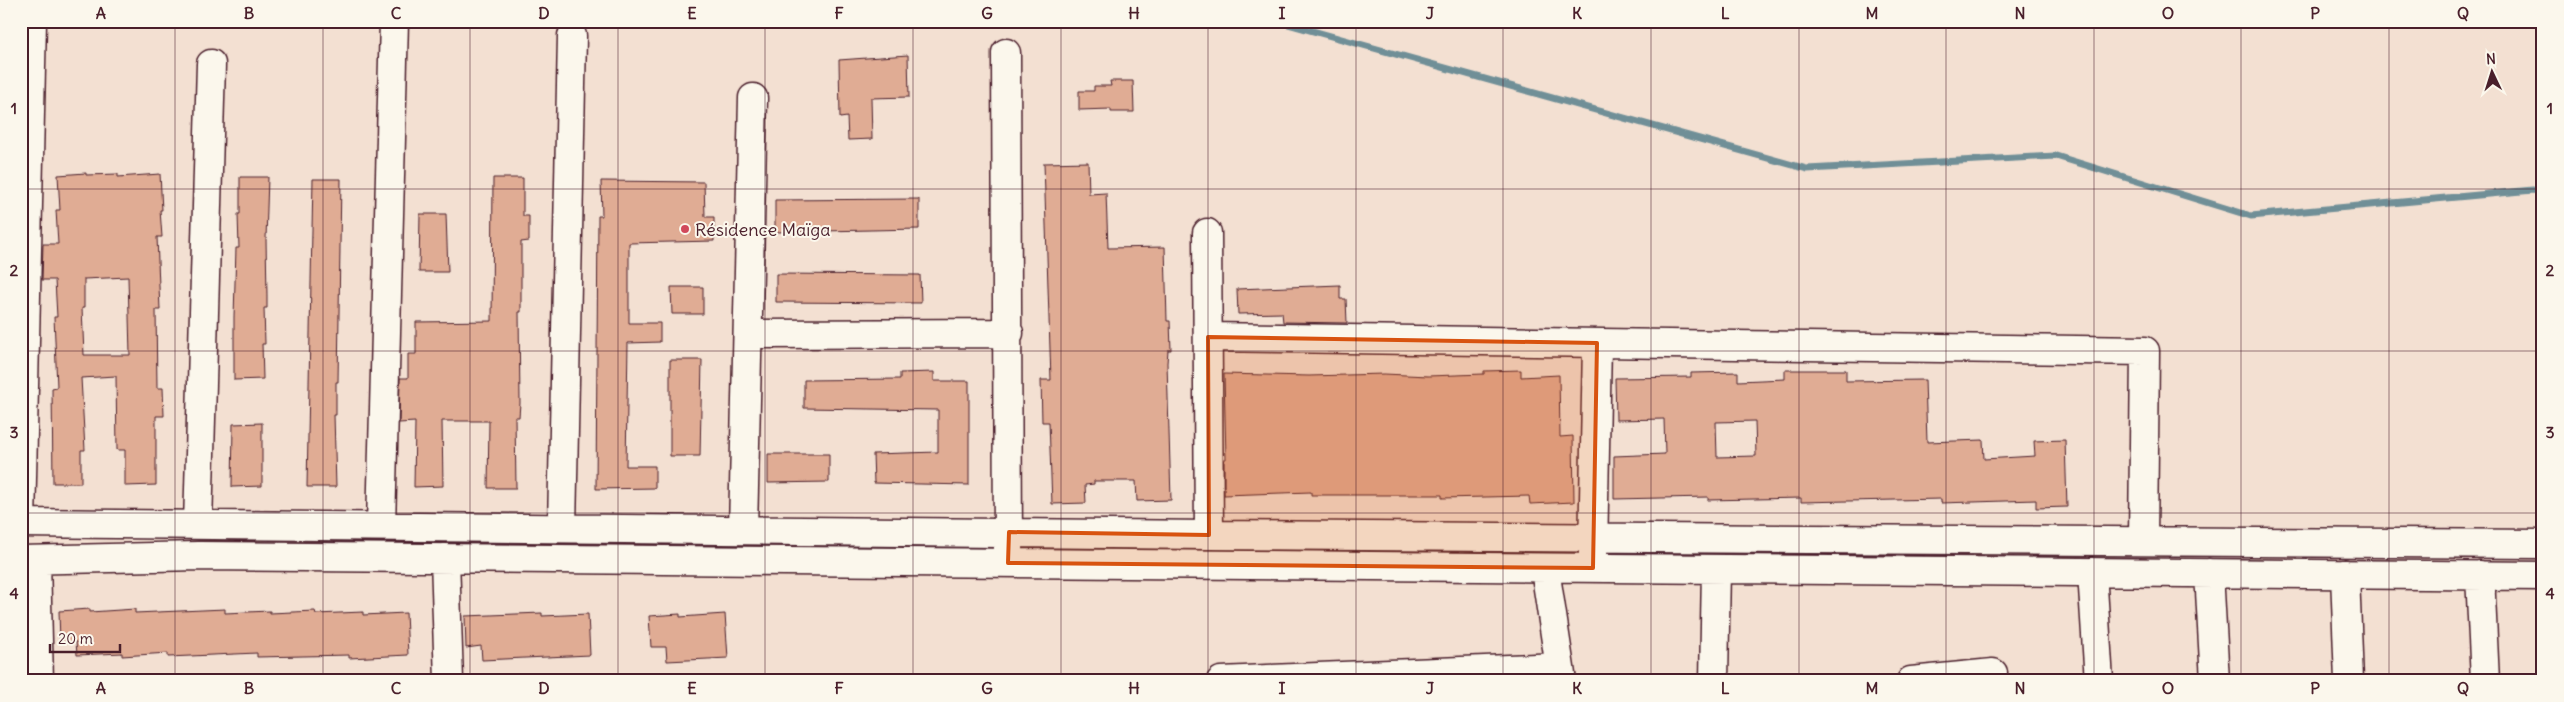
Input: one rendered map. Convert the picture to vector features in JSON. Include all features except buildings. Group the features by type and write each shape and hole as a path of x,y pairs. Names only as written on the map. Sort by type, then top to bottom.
{"street":[{"path":"32,21 25,152 21,523 1209,535 2543,544"},
{"path":"381,526 394,21"},
{"path":"562,528 572,36"},
{"path":"1006,52 1009,333 1008,563"},
{"path":"198,525 211,64"},
{"path":"743,530 754,98"},
{"path":"1207,233 1209,535"},
{"path":"749,334 1009,333"},
{"path":"1208,336 2145,351 2143,541"},
{"path":"1593,568 1597,342"},
{"path":"39,681 29,560 198,556 1545,569 2543,576"},
{"path":"445,558 449,681"},
{"path":"1221,681 1560,674 1545,569"},
{"path":"1714,681 1716,569"},
{"path":"2092,572 2099,681"},
{"path":"2209,573 2215,681"},
{"path":"2345,574 2349,681"},
{"path":"2480,575 2485,681"},
{"path":"1911,681 1992,673"}],"highlighted area":[{"path":"1208,337 1597,343 1593,568 1008,563 1009,532 1209,535"}],"waterway":[{"path":"1277,21 1807,169 2056,156 2251,216 2533,190 2543,193"}],"place":[{"name":"Résidence Maïga","path":"685,229"}]}
